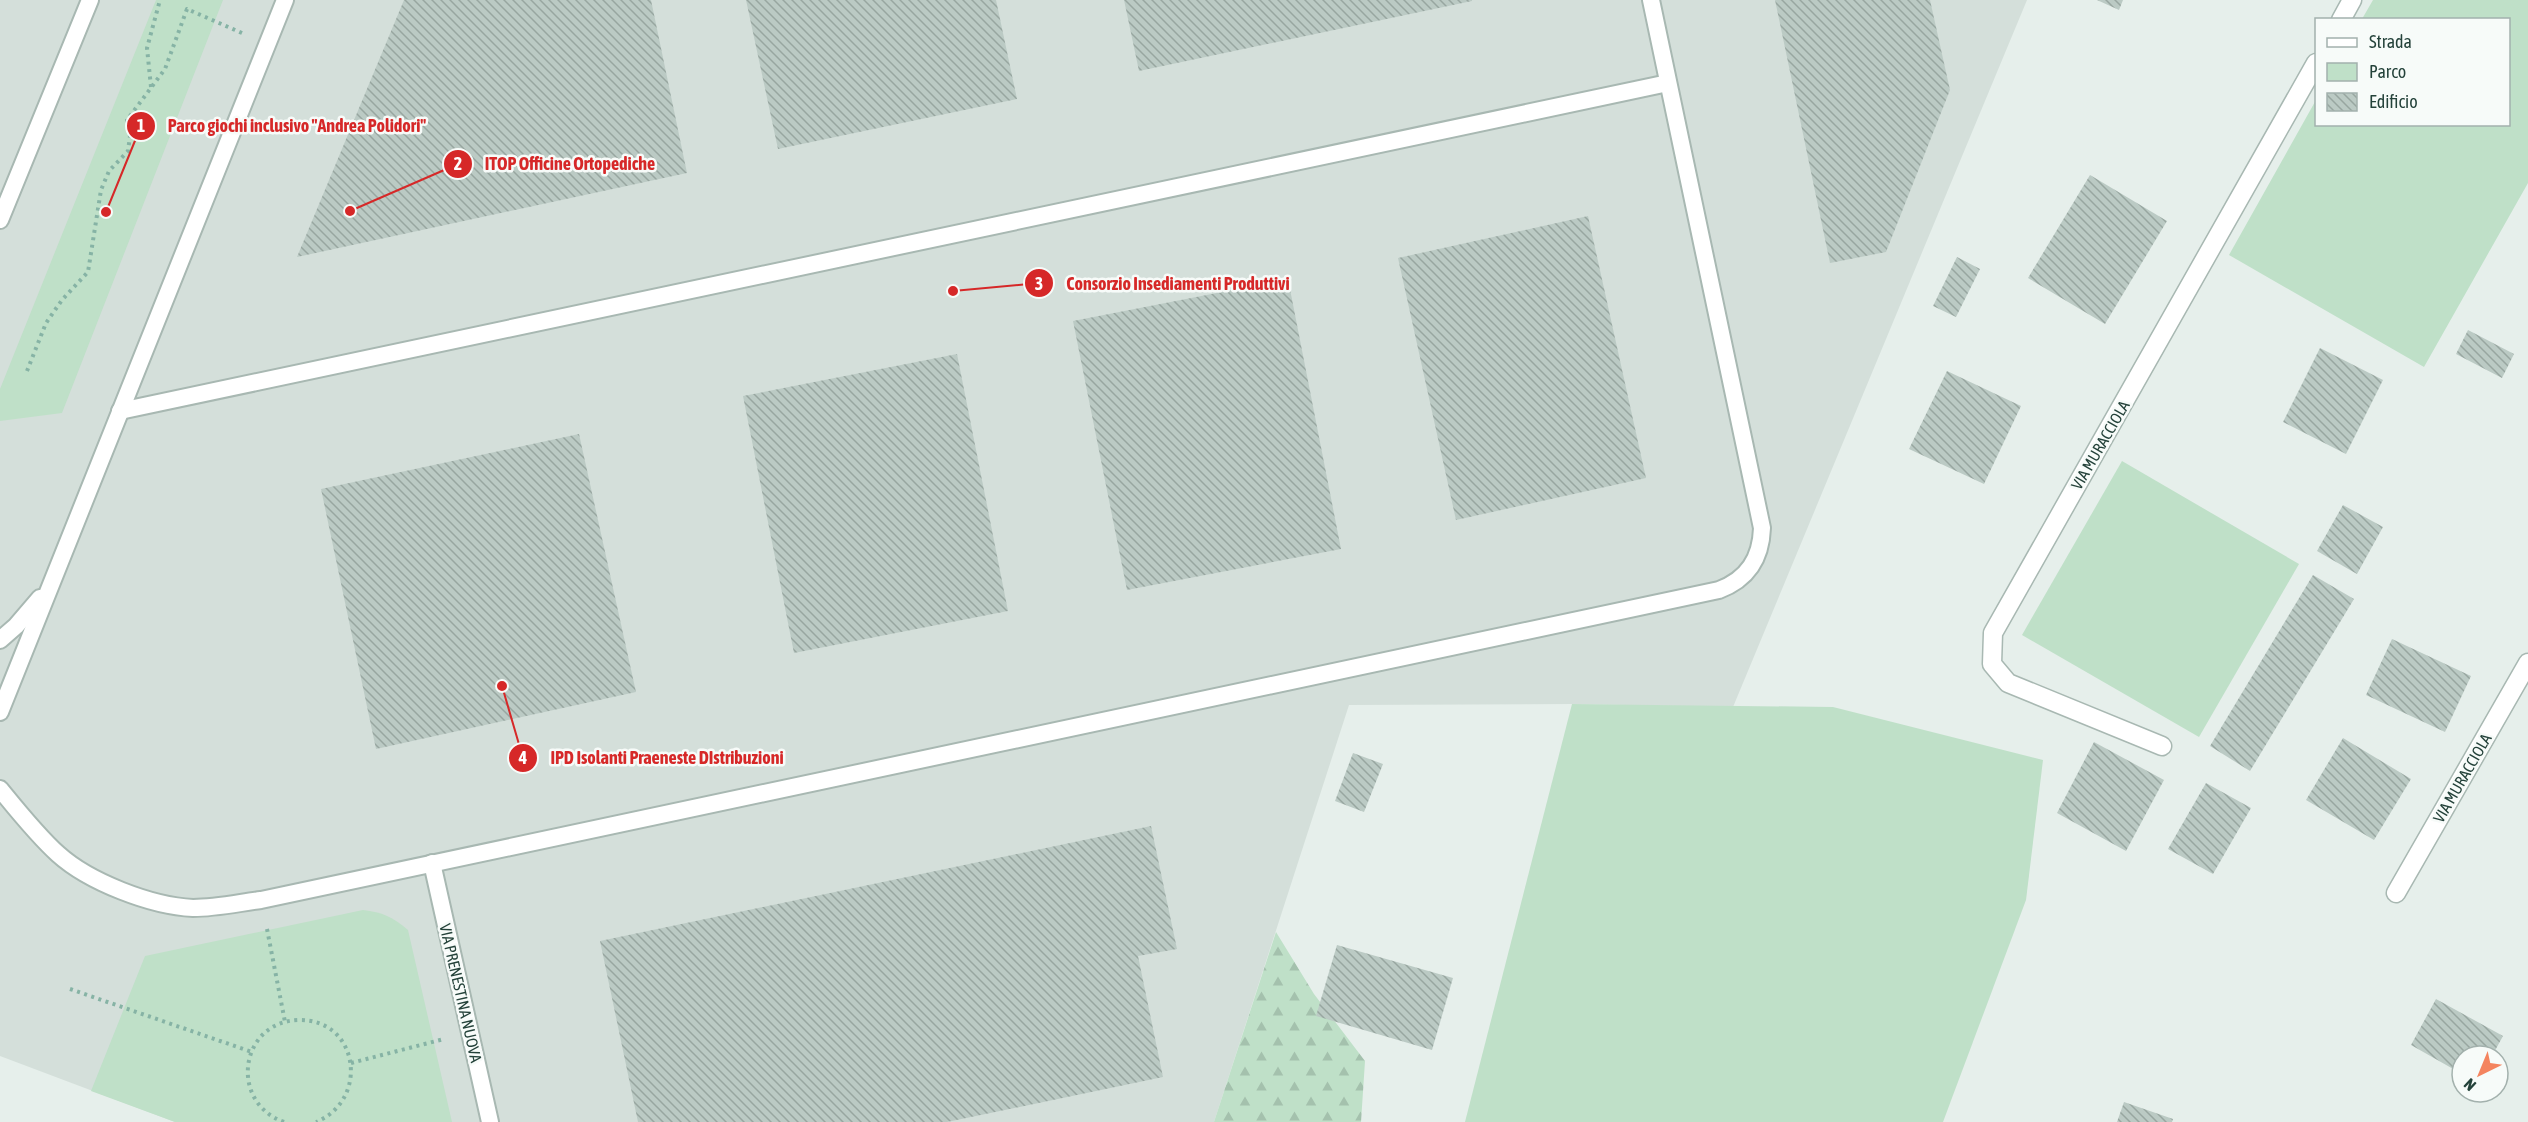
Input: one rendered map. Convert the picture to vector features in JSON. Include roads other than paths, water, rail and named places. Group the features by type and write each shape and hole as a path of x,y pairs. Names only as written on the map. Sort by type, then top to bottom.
{"street":[{"path":"2342,18 2352,0"},
{"name":"VIA MURACCIOLA","path":"2162,746 2007,683 1992,664 1994,633 2315,65"},
{"name":"VIA MURACCIOLA","path":"2396,893 2528,663"}],"lane":[{"path":"0,220 90,0"},
{"path":"0,712 285,0"},
{"path":"0,789 59,855 94,878 123,892 153,902 194,908 261,900 1662,602 1731,585 1740,579 1756,558 1761,544 1762,528 1651,0"},
{"path":"120,411 1668,83"},
{"path":"0,640 35,605 53,580"},
{"name":"VIA PRENESTINA NUOVA","path":"432,863 490,1122"}],"place":[{"name":"ITOP Officine Ortopediche","path":"350,211"},
{"name":"Parco giochi inclusivo \"Andrea Polidori\"","path":"106,212"},
{"name":"Consorzio Insediamenti Produttivi","path":"953,291"},
{"name":"IPD Isolanti Praeneste DIstribuzioni","path":"502,686"}]}
